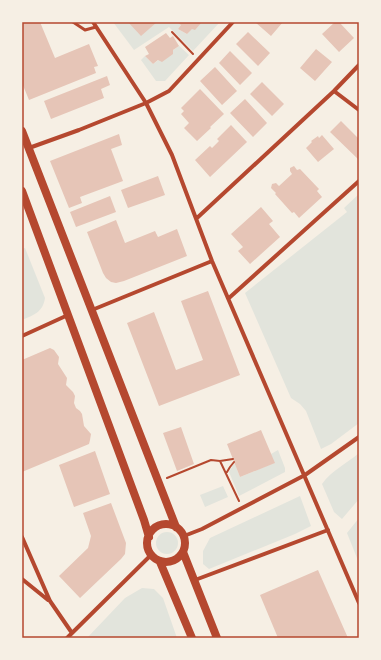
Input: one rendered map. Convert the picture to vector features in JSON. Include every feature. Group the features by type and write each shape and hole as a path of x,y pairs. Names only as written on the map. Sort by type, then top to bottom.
{"main road":[{"path":"22,131 176,527"},
{"path":"22,191 69,315 149,536"},
{"path":"160,562 171,562 176,560 183,552 185,547 184,536 181,531 170,524 157,527 149,536 147,543 148,549 151,555 160,562 192,638"},
{"path":"183,552 217,638"}],"street":[{"path":"93,22 146,103 172,155 212,260 359,603"},
{"path":"29,148 146,103 169,91 232,22"},
{"path":"197,218 334,91 359,64"},
{"path":"334,91 359,110"},
{"path":"229,298 359,181"},
{"path":"92,310 212,260"},
{"path":"22,336 69,315"},
{"path":"184,536 202,529 305,475 359,437"},
{"path":"195,580 328,530"},
{"path":"22,537 50,601 72,634"},
{"path":"67,638 151,555"},
{"path":"22,579 50,601"}],"lane":[{"path":"73,22 86,30 96,27"}],"path":[{"path":"172,32 198,59"},
{"path":"158,482 211,460 220,461 233,459"},
{"path":"220,461 227,473 241,508"},
{"path":"227,473 234,462"}],"shaded area":[{"path":"113,22 177,22 181,25 178,29 187,34 198,24 220,22 193,51 169,27 134,50"},
{"path":"175,42 189,55 165,81 156,81 141,60 145,56 153,64 179,46"},
{"path":"359,194 359,423 331,444 321,449 306,411 300,404 291,398 245,293 347,212 344,208"},
{"path":"25,248 45,298 40,310 34,315 22,320 22,249"},
{"path":"278,450 285,468 285,472 239,496 229,472 233,465 235,464 240,477 274,463 271,454"},
{"path":"359,453 359,499 342,519 334,512 322,484 335,471"},
{"path":"223,486 228,497 205,507 200,495"},
{"path":"300,496 311,526 209,569 203,564 203,551 210,538"},
{"path":"359,518 359,563 347,533"},
{"path":"167,532 175,535 178,543 175,551 167,554 159,551 156,543 159,535"},
{"path":"142,588 154,589 163,598 177,638 87,638 125,598"}],"building":[{"path":"22,22 40,22 55,58 89,44 98,66 94,67 96,73 29,100 22,83"},
{"path":"128,22 157,22 141,36"},
{"path":"177,22 202,22 195,30 192,29 187,34 178,29 181,25"},
{"path":"255,22 283,22 271,36"},
{"path":"335,22 339,22 354,38 339,52 322,34"},
{"path":"248,32 270,53 258,66 236,44"},
{"path":"166,33 170,38 173,36 179,46 173,50 173,54 162,62 158,60 153,64 145,56 149,54 145,47"},
{"path":"316,49 332,62 315,81 300,68"},
{"path":"230,51 252,73 240,85 219,63"},
{"path":"215,67 237,91 222,105 200,81"},
{"path":"107,76 110,85 101,89 104,98 51,119 44,101"},
{"path":"262,82 284,104 272,116 250,94"},
{"path":"200,89 224,114 197,141 184,128 189,123 181,114 184,111 181,108"},
{"path":"245,99 267,123 253,137 230,113"},
{"path":"341,121 359,139 359,160 330,132"},
{"path":"231,125 247,142 210,177 195,160 210,146 212,148 219,141 217,139"},
{"path":"119,134 122,145 111,149 123,181 80,197 82,203 69,208 50,161"},
{"path":"322,135 334,149 318,162 306,148 312,142 311,141"},
{"path":"294,166 297,170 300,169 319,189 317,191 322,197 299,218 294,212 292,213 271,188 272,184 276,183 279,186 292,174 290,168"},
{"path":"158,176 165,195 128,208 121,190"},
{"path":"110,196 116,212 76,227 70,212"},
{"path":"261,207 273,221 269,224 280,237 250,264 238,251 243,247 231,234"},
{"path":"116,220 125,243 155,231 158,237 177,229 187,256 124,281 116,283 111,282 103,273 87,232"},
{"path":"208,291 240,375 159,406 127,323 154,312 176,370 203,360 181,301"},
{"path":"50,348 54,350 59,357 58,364 67,378 66,385 75,396 74,403 76,408 82,414 84,426 91,434 90,440 89,444 22,472 22,360"},
{"path":"181,427 194,464 177,471 163,433"},
{"path":"261,430 275,463 240,477 227,444"},
{"path":"95,451 110,494 74,507 59,465"},
{"path":"111,503 126,543 125,554 80,598 59,576 88,548 91,536 83,513"},
{"path":"318,570 348,638 278,638 260,595"}]}
